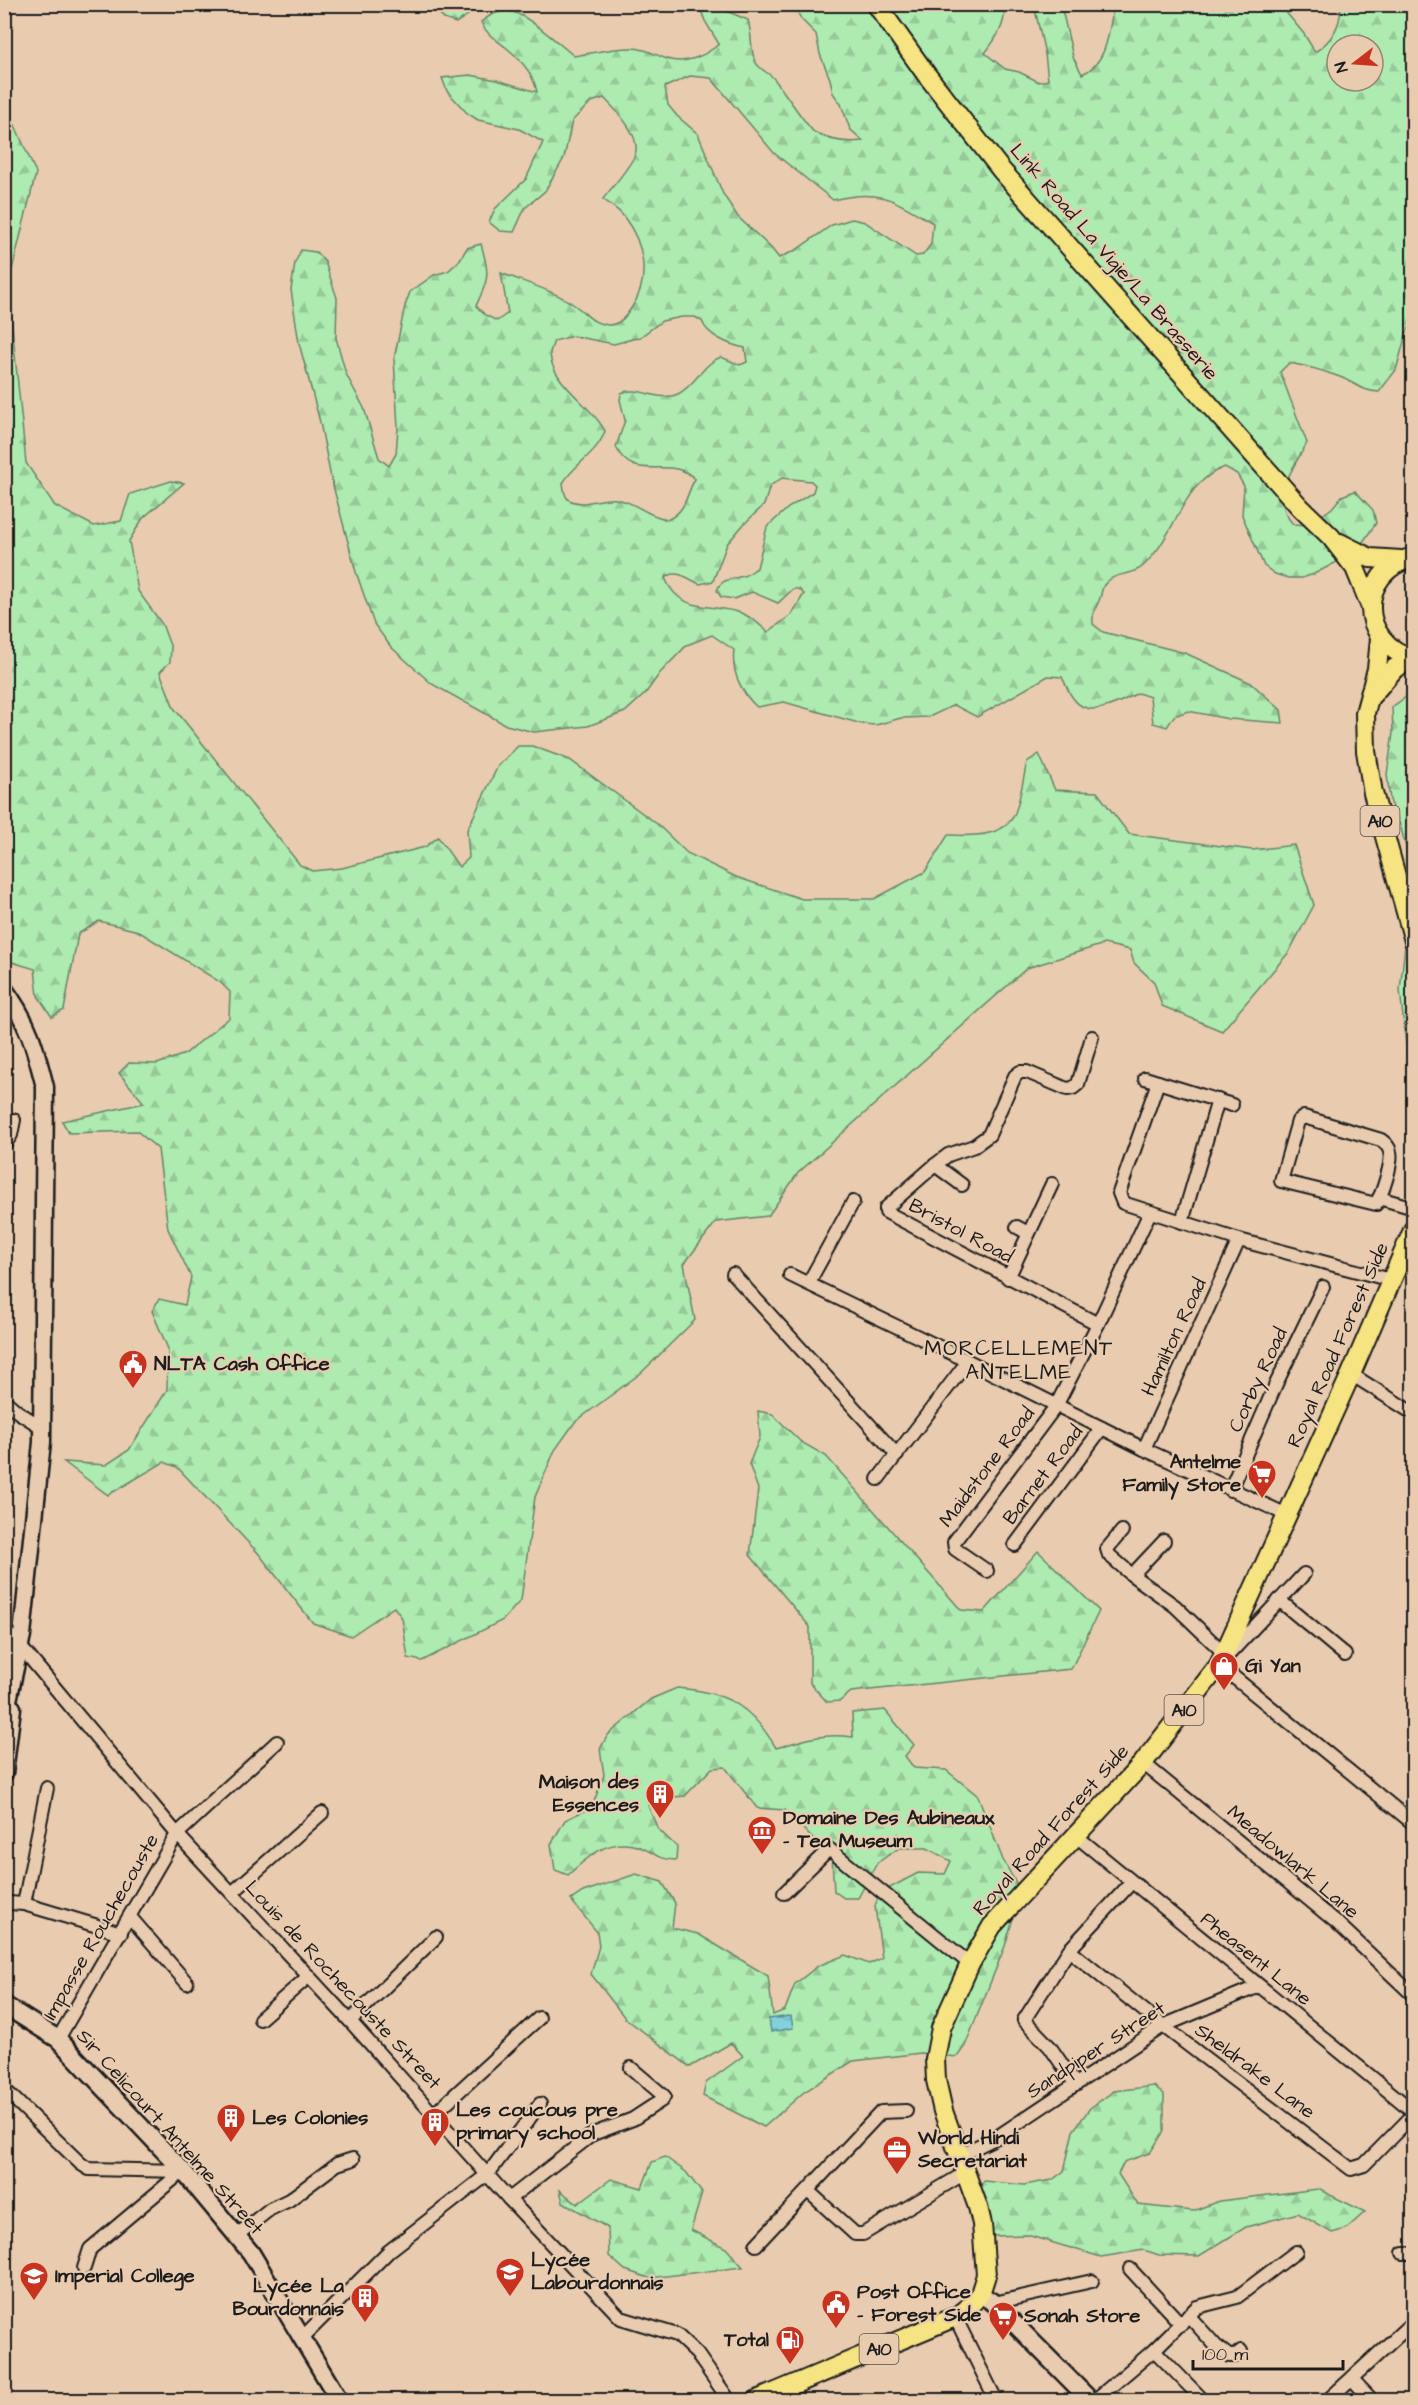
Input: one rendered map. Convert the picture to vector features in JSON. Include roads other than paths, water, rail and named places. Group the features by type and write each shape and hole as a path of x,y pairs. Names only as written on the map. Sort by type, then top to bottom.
{"main road":[{"name":"Link Road La Vigie/La Brasserie","path":"876,4 926,74 1002,171 1300,507 1331,537"},
{"path":"1331,537 1370,558 1386,560 1407,558"},
{"path":"1331,537 1355,567 1371,607"},
{"path":"1407,558 1391,566 1376,584 1371,618 1380,638 1389,648 1413,659"},
{"path":"1369,698 1377,669 1380,638"},
{"path":"1369,698 1395,668 1413,659"},
{"name":"A10","path":"1369,698 1365,713 1366,751 1373,794 1413,941"},
{"name":"Royal Road Forest Side","path":"768,2398 955,2316 987,2299 982,2224 940,2100 936,2079 935,2059 941,2028 970,1964 992,1926 1143,1763 1221,1659 1351,1374 1413,1228"}],"street":[{"path":"4,989 21,1011 33,1039 45,1087 43,1428 4,1773"},
{"name":"Bristol Road","path":"1092,1037 1078,1084 1067,1089 1026,1072 1020,1072 1015,1076 989,1135 974,1146 948,1155 886,1208 886,1212 1098,1324"},
{"path":"1144,1078 1232,1105"},
{"path":"1158,1082 1119,1193 1124,1203 1239,1240 1391,1280"},
{"path":"1182,1222 1218,1100"},
{"path":"1304,1118 1381,1140 1388,1145 1391,1153 1390,1161 1379,1198 1374,1204 1281,1181 1298,1121 1304,1118"},
{"path":"4,1145 11,1135 14,1120"},
{"path":"935,1165 962,1185"},
{"path":"1008,1278 1023,1230 1052,1184"},
{"path":"1379,1198 1413,1208"},
{"path":"809,1282 853,1202"},
{"name":"Maidstone Road","path":"987,1571 955,1549 954,1542 1056,1406 1098,1324 1150,1212"},
{"name":"Hamilton Road","path":"1144,1449 1239,1240"},
{"path":"733,1274 897,1455"},
{"path":"790,1275 809,1282 1144,1449 1287,1515"},
{"name":"Corby Road","path":"1230,1490 1276,1384 1323,1287"},
{"path":"878,1479 968,1361"},
{"path":"1351,1374 1413,1411"},
{"path":"4,1400 43,1428"},
{"name":"Barnet Road","path":"1015,1545 1102,1428"},
{"path":"1122,1531 1107,1549 1107,1553 1132,1575 1175,1606 1221,1659 1413,1824"},
{"path":"1132,1575 1164,1541"},
{"path":"1221,1659 1304,1574"},
{"path":"1279,1600 1345,1655"},
{"name":"Louis de Rochecouste Street","path":"4,1630 20,1646 177,1834 351,2021 509,2199 621,2318 677,2335 698,2354 729,2400"},
{"path":"4,1719 16,1669"},
{"name":"Impasse Rouchecouste","path":"58,2039 177,1834 277,1742"},
{"name":"Meadowlark Lane","path":"1143,1763 1335,1922 1413,1996"},
{"path":"24,1904 47,1788"},
{"path":"232,1893 322,1813"},
{"name":"Pheasent Lane","path":"1075,1835 1413,2113"},
{"path":"784,1893 829,1849 970,1964"},
{"path":"1076,2085 1050,2047 1024,2020 1069,1950 1131,1883"},
{"path":"4,1907 9,1903 24,1904 121,1934"},
{"path":"130,1917 187,1983"},
{"path":"351,2021 436,1937"},
{"name":"Sheldrake Lane","path":"1069,1950 1163,2026 1352,2169 1364,2165 1413,2113"},
{"path":"260,2019 309,1976"},
{"name":"Sandpiper Street","path":"808,2191 855,2234 863,2234 997,2137 1163,2026 1259,1986"},
{"name":"Sir Celicourt Antelme Street","path":"4,2005 58,2039 183,2171 251,2253 339,2400"},
{"path":"434,2114 539,2018"},
{"path":"509,2199 593,2134 633,2119 662,2100 664,2096 631,2068"},
{"path":"4,2089 81,2164 89,2169 183,2171"},
{"path":"302,2338 389,2251 488,2174 540,2104"},
{"path":"756,2245 881,2112 906,2111"},
{"path":"237,2235 270,2209 289,2200 337,2164 353,2159"},
{"path":"84,2268 90,2249 183,2171"},
{"path":"1095,2400 1154,2350 1197,2307 1237,2297 1296,2252"},
{"path":"1130,2269 1184,2320 1229,2356 1235,2356 1241,2351"},
{"path":"987,2299 1092,2281"},
{"path":"987,2299 1090,2400"},
{"path":"955,2316 996,2400"},
{"path":"1328,2400 1413,2321"},
{"path":"1154,2350 1203,2400"},
{"path":"1352,2379 1372,2400"}],"water":[{"path":"791,2016 793,2028 771,2032 769,2019"}],"place":[{"name":"NLTA Cash Office","path":"133,1390"},
{"name":"Antelme Family Store","path":"1262,1500"},
{"name":"Gi Yan","path":"1224,1692"},
{"name":"Maison des Essences","path":"660,1820"},
{"name":"Domaine Des Aubineaux - Tea Museum","path":"762,1856"},
{"name":"Les Colonies","path":"231,2144"},
{"name":"Les coucous pre primary school","path":"435,2148"},
{"name":"World Hindi Secretariat","path":"897,2176"},
{"name":"Lycée Labourdonnais","path":"510,2298"},
{"name":"Imperial College","path":"34,2302"},
{"name":"Lycée La Bourdonnais","path":"365,2324"},
{"name":"Post Office - Forest Side","path":"836,2330"},
{"name":"Sonah Store","path":"1003,2342"},
{"name":"Total","path":"790,2366"}],"district":[{"name":"MORCELLEMENT ANTELME","path":"1019,1360"}]}
